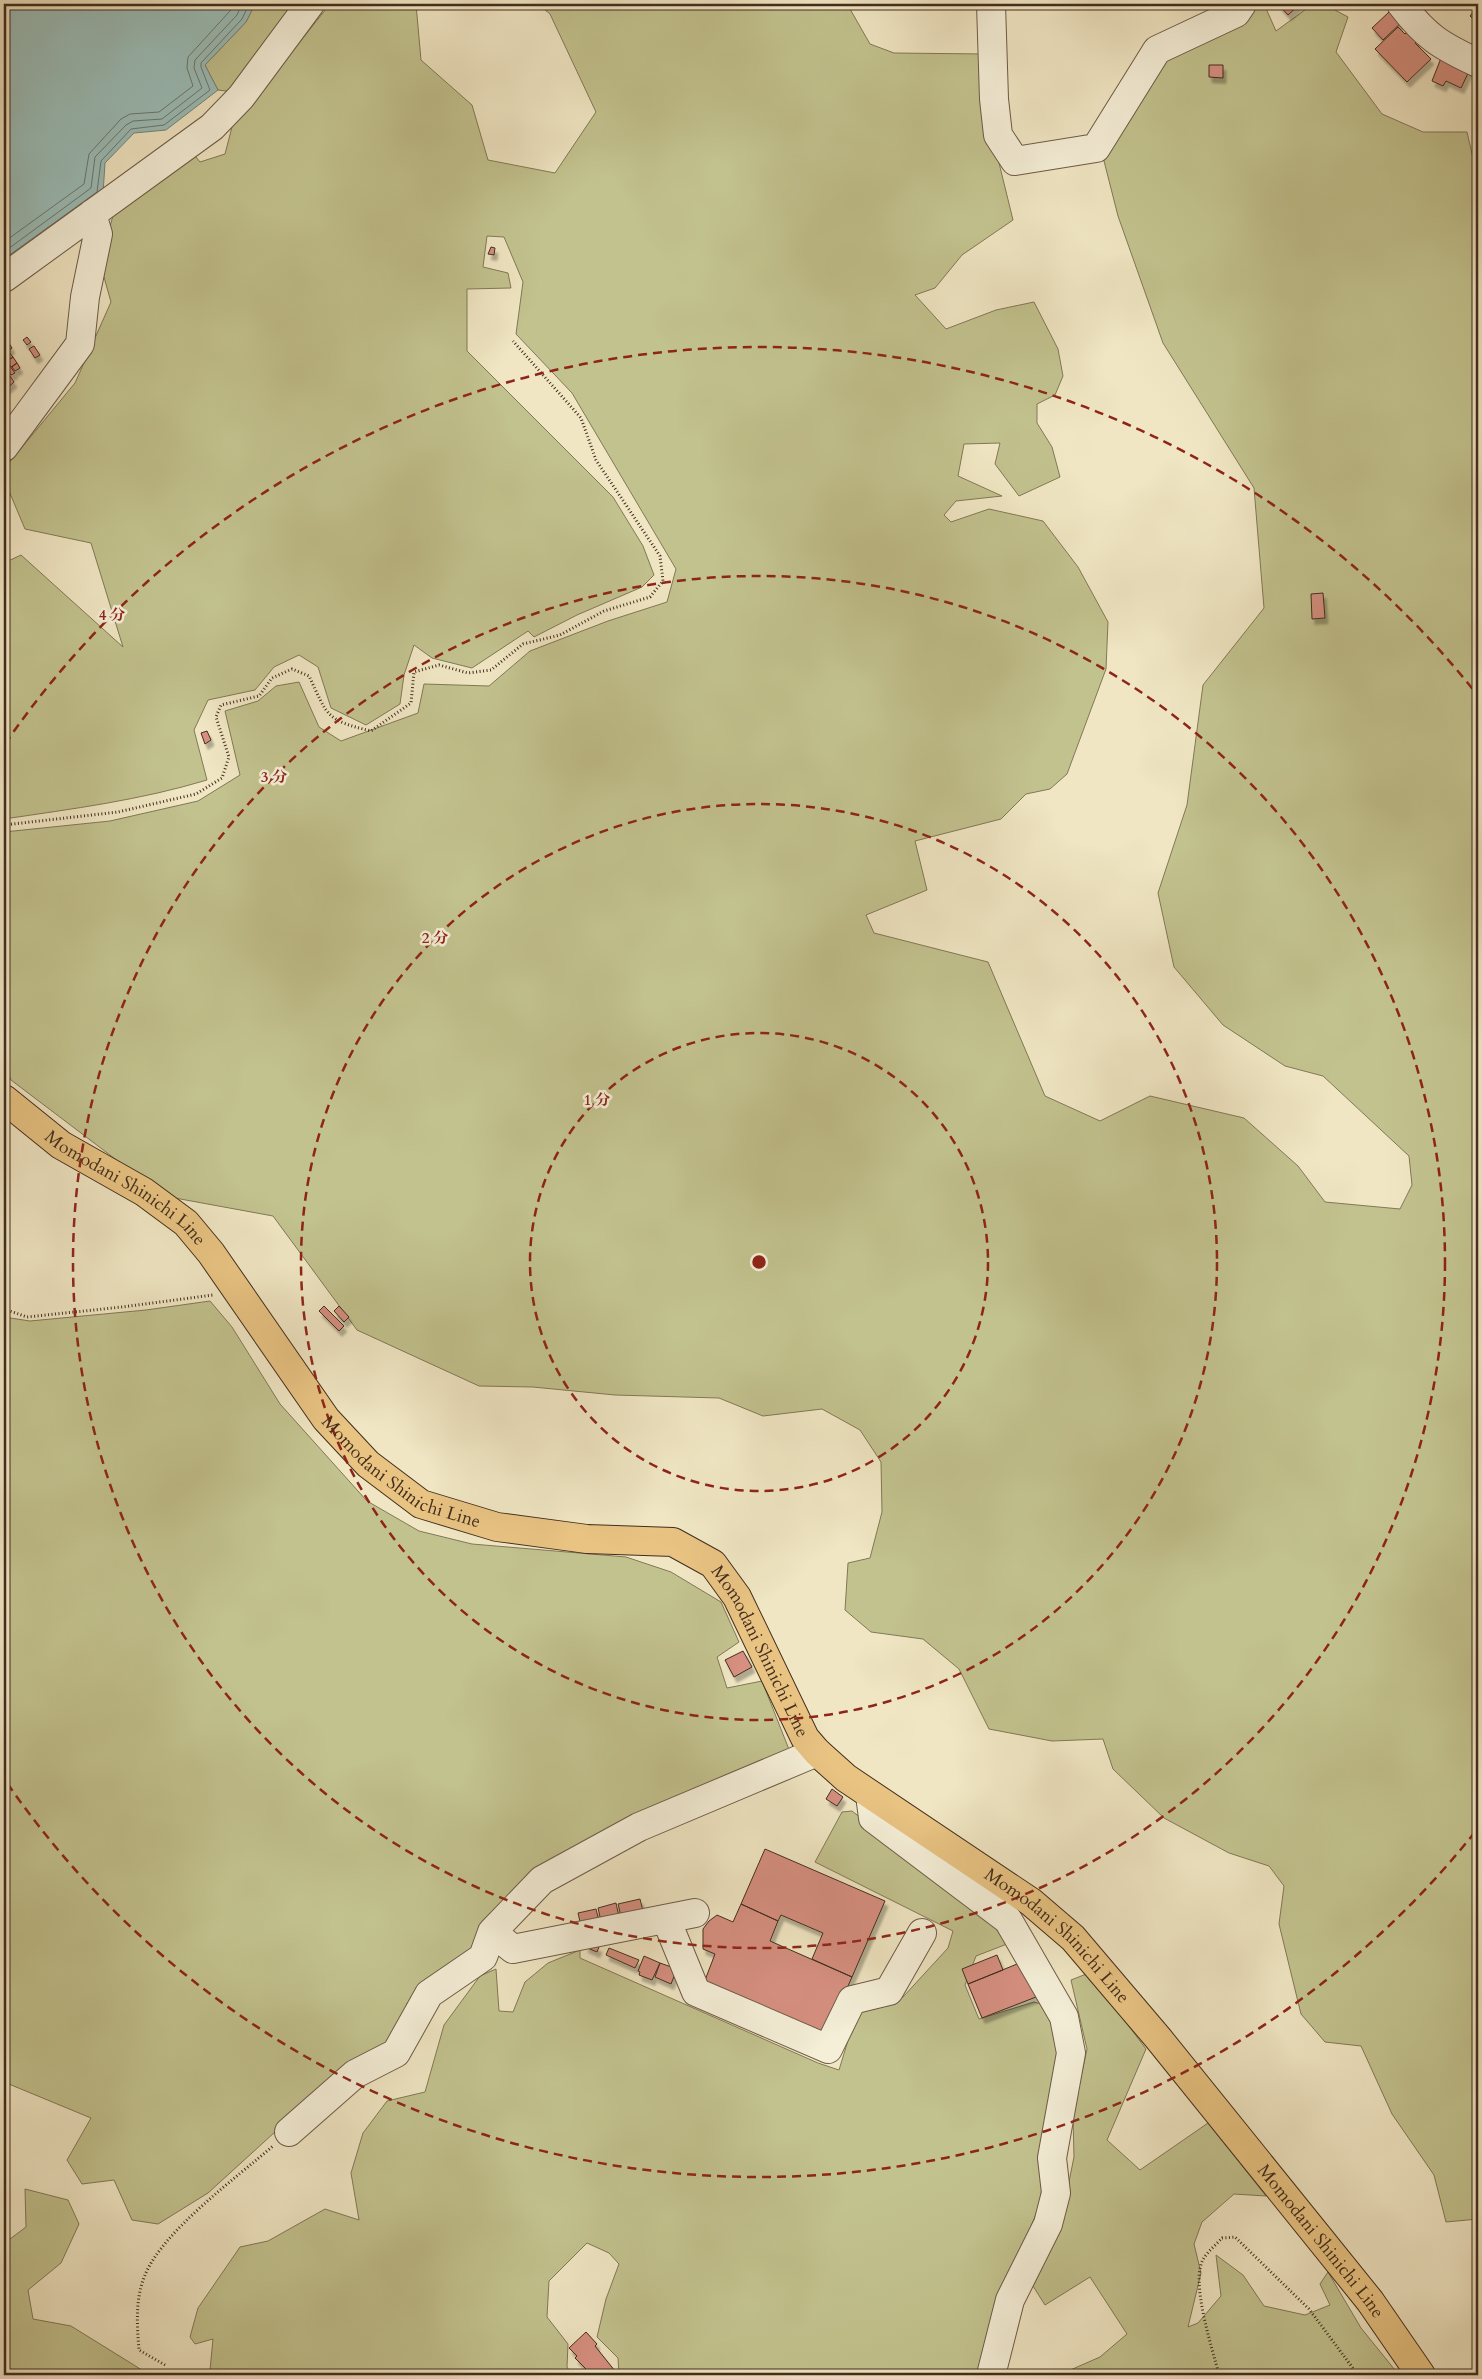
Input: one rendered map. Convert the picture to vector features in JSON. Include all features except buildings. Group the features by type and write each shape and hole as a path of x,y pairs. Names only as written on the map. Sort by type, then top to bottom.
{"main road":[{"name":"Momodani Shinichi Line","path":"4,1099 61,1145 144,1192 186,1223 212,1252 248,1308 326,1419 368,1464 421,1504 497,1527 587,1539 673,1542 713,1564 737,1597 805,1738 817,1752 846,1778 870,1795 1031,1902 1073,1938 1158,2038 1370,2301 1421,2375"}],"street":[{"path":"4,278 212,127 242,97 310,4"},
{"path":"991,4 994,99 998,135 1015,160 1096,148 1156,50 1236,13 1242,4"},
{"path":"1401,4 1416,23 1444,47 1478,63"},
{"path":"4,447 80,344 85,297 98,234 92,214"},
{"path":"289,2132 355,2074 396,2053 429,1994 483,1957 492,1932 542,1880 639,1827 817,1752"},
{"path":"870,1795 873,1818 1008,1920 1064,2016 1071,2053 1052,2158 1056,2193 1048,2224 1010,2300 991,2375"},
{"path":"492,1932 513,1949 695,1913"},
{"path":"666,1919 696,1992 828,2049 852,2000 889,1991 922,1933"}],"path":[{"path":"4,825 118,812 196,794 222,778 228,757 216,717 221,705 259,696 272,678 292,669 309,676 327,714 344,724 371,731 411,703 414,672 439,665 468,673 492,670 523,644 560,635 604,611 650,598 662,581 660,556 596,460 581,418 513,341"},
{"path":"4,1310 27,1317 122,1307 212,1294 248,1308"},
{"path":"165,2365 139,2350 136,2312 145,2275 164,2243 191,2217 289,2132"},
{"path":"1219,2375 1200,2298 1200,2278 1203,2258 1222,2238 1235,2237 1309,2309 1358,2375"}],"green space":[{"path":"255,4 297,4 234,92 218,90 205,65 246,22"},
{"path":"330,4 416,4 421,60 472,105 488,160 555,173 596,112 550,14 538,4 850,4 850,9 870,44 894,53 984,54 989,122 1013,220 962,255 935,288 915,295 946,329 996,310 1034,302 1058,349 1063,376 1055,395 1037,404 1037,423 1052,447 1060,477 1019,496 995,464 1000,443 964,444 958,476 1002,496 956,501 944,515 951,522 989,509 1043,521 1078,567 1108,622 1106,669 1067,774 1050,789 1026,794 1001,819 915,841 927,890 866,915 874,933 988,962 1045,1096 1100,1121 1150,1096 1244,1118 1298,1166 1325,1202 1400,1209 1412,1185 1409,1156 1323,1076 1285,1066 1223,1025 1174,967 1158,893 1187,805 1203,685 1264,608 1254,488 1163,343 1118,216 1103,157 1165,54 1252,4 1264,4 1276,31 1313,4 1324,4 1348,17 1336,52 1382,114 1423,132 1467,132 1478,180 1478,2219 1446,2222 1434,2175 1392,2114 1361,2046 1325,2042 1301,2014 1279,1924 1284,1886 1269,1866 1229,1853 1164,1818 1113,1769 1103,1739 1052,1741 989,1729 959,1669 923,1639 871,1632 845,1610 848,1563 870,1558 882,1512 881,1462 860,1430 822,1409 763,1416 719,1398 615,1395 533,1387 479,1386 357,1330 273,1216 164,1196 11,1080 4,1062 4,832 110,821 198,801 240,775 225,711 258,701 276,686 299,682 319,727 341,741 418,713 424,684 489,686 530,651 608,621 667,602 676,569 572,393 516,334 523,282 504,237 487,236 483,267 508,273 511,288 467,289 467,351 613,497 643,546 654,575 642,587 577,615 534,637 528,631 472,668 432,658 414,645 404,675 400,704 366,725 331,708 318,667 299,655 274,667 255,690 208,700 194,730 207,780 157,793 81,808 4,819 4,563 21,555 123,647 91,543 25,529 4,479 4,469 75,383 111,302 102,270 114,212 192,152 200,162 225,154 232,127"},
{"path":"210,1301 232,1327 280,1404 367,1501 419,1531 472,1544 626,1557 671,1572 721,1602 739,1642 717,1657 727,1688 762,1681 790,1752 638,1818 407,2003 406,2029 379,2060 353,2061 208,2193 158,2224 132,2220 114,2180 82,2184 67,2160 91,2118 4,2082 4,1317 30,1321 146,1310"},
{"path":"852,1811 989,1919 1007,1944 976,1956 965,1985 979,2019 1034,2002 1052,2007 1066,2068 1044,2165 1040,2205 1023,2245 989,2375 619,2375 618,2358 597,2337 606,2299 619,2264 609,2253 587,2243 549,2281 547,2317 568,2344 567,2367 572,2375 201,2375 210,2370 213,2339 195,2344 190,2337 198,2308 240,2247 268,2241 325,2209 359,2220 351,2173 363,2133 387,2101 425,2092 444,2025 480,1976 496,1969 499,2011 513,2012 525,1982 548,1963 580,1950 580,1958 818,2063 839,2070 856,2014 903,1997 948,1948 953,1931 815,1862 842,1812"},
{"path":"1089,1973 1146,2049 1107,2140 1140,2170 1208,2123 1266,2196 1234,2194 1202,2222 1194,2244 1201,2273 1188,2327 1198,2323 1221,2296 1216,2255 1243,2275 1264,2306 1305,2315 1330,2305 1320,2284 1328,2272 1361,2328 1399,2375 1059,2375 1100,2357 1127,2334 1090,2277 1045,2305 1033,2286 1059,2231 1074,2157 1073,2115 1087,2049 1071,1980"},
{"path":"25,2189 68,2200 79,2224 61,2263 28,2290 33,2319 71,2326 150,2375 4,2375 4,2228 10,2239 26,2227"}],"water":[{"path":"4,4 255,4 246,22 205,65 218,90 166,130 134,133 105,163 103,194 4,265"}]}
